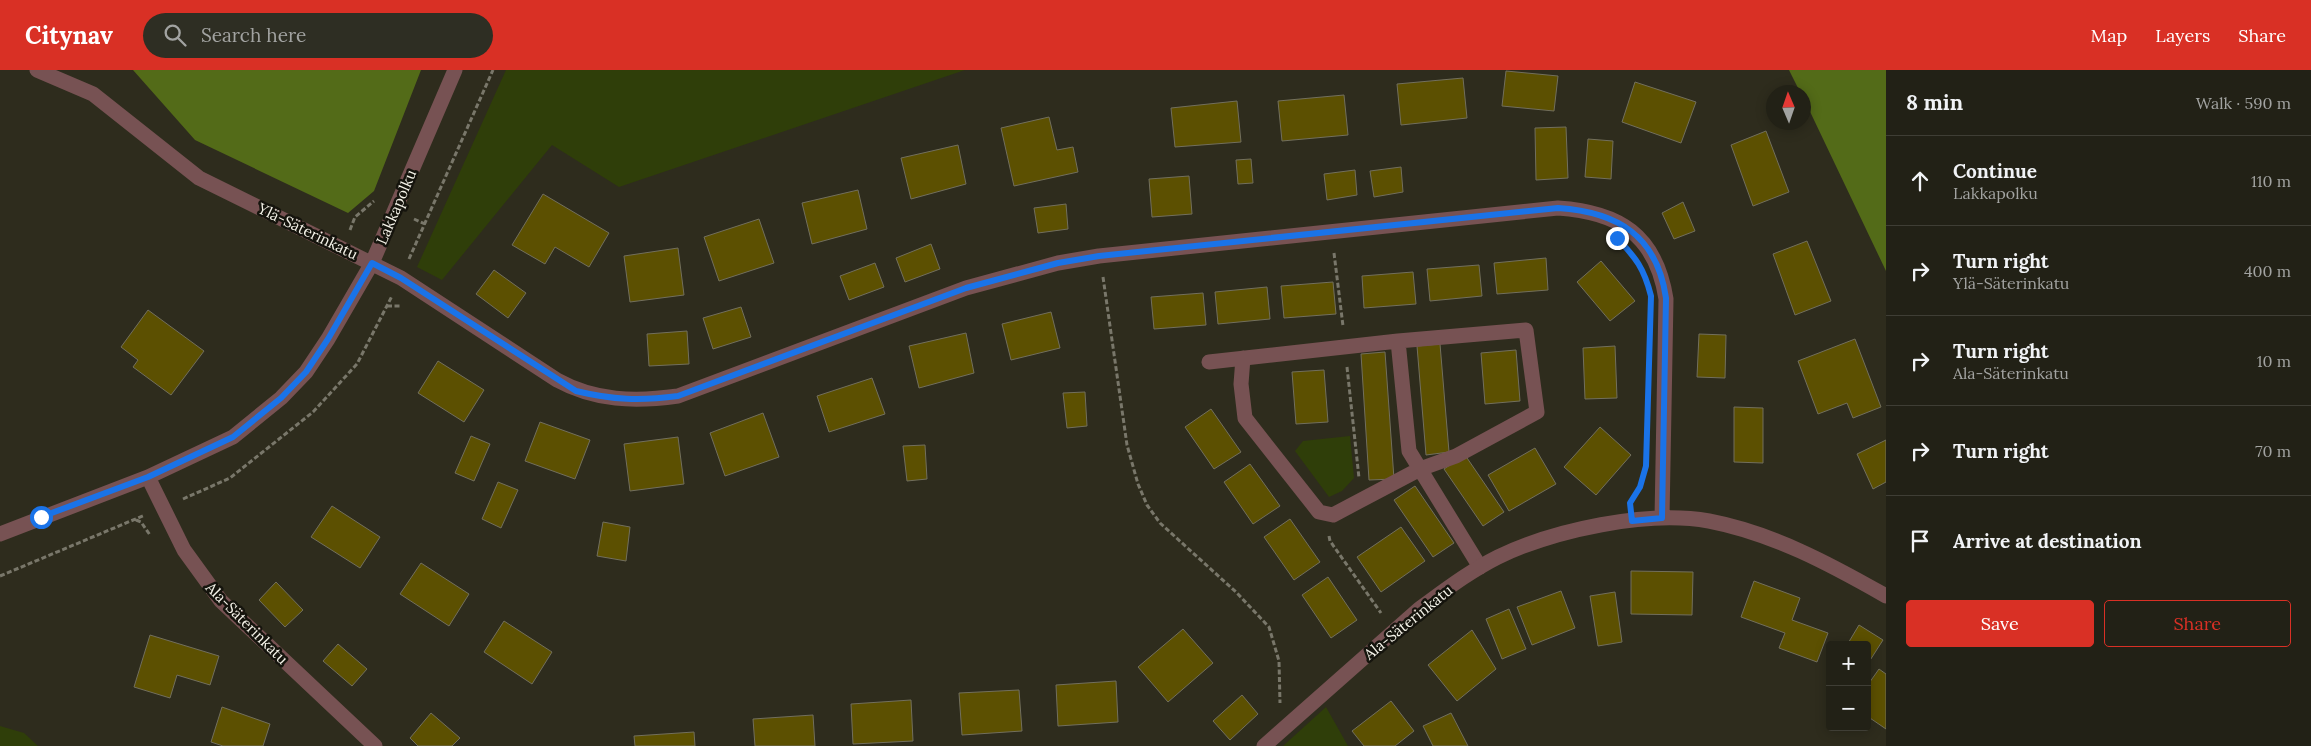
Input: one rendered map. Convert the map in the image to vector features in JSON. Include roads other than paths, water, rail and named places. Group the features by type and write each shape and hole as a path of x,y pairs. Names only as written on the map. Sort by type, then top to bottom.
{"street":[{"name":"Ylä-Säterinkatu","path":"37,70 93,94 199,178 401,278 576,391 606,398 644,400 678,396 966,288 1058,263 1099,256 1558,208 1584,210 1615,220 1642,241 1652,255 1664,282 1666,298 1662,518"},
{"name":"Lakkapolku","path":"0,534 148,477 233,437 281,398 306,372 328,339 372,263 455,70"},
{"path":"1209,362 1243,358 1398,341 1526,330 1537,412 1456,456 1420,468 1333,515 1319,512 1245,418 1241,384 1243,358"},
{"path":"1398,341 1410,451 1480,567"},
{"name":"Ala-Säterinkatu","path":"148,477 184,550 221,601 375,746"},
{"name":"Ala-Säterinkatu","path":"1264,746 1419,609 1499,556 1567,533 1632,521 1662,518 1708,521 1792,547 1834,566 1886,596"}]}
